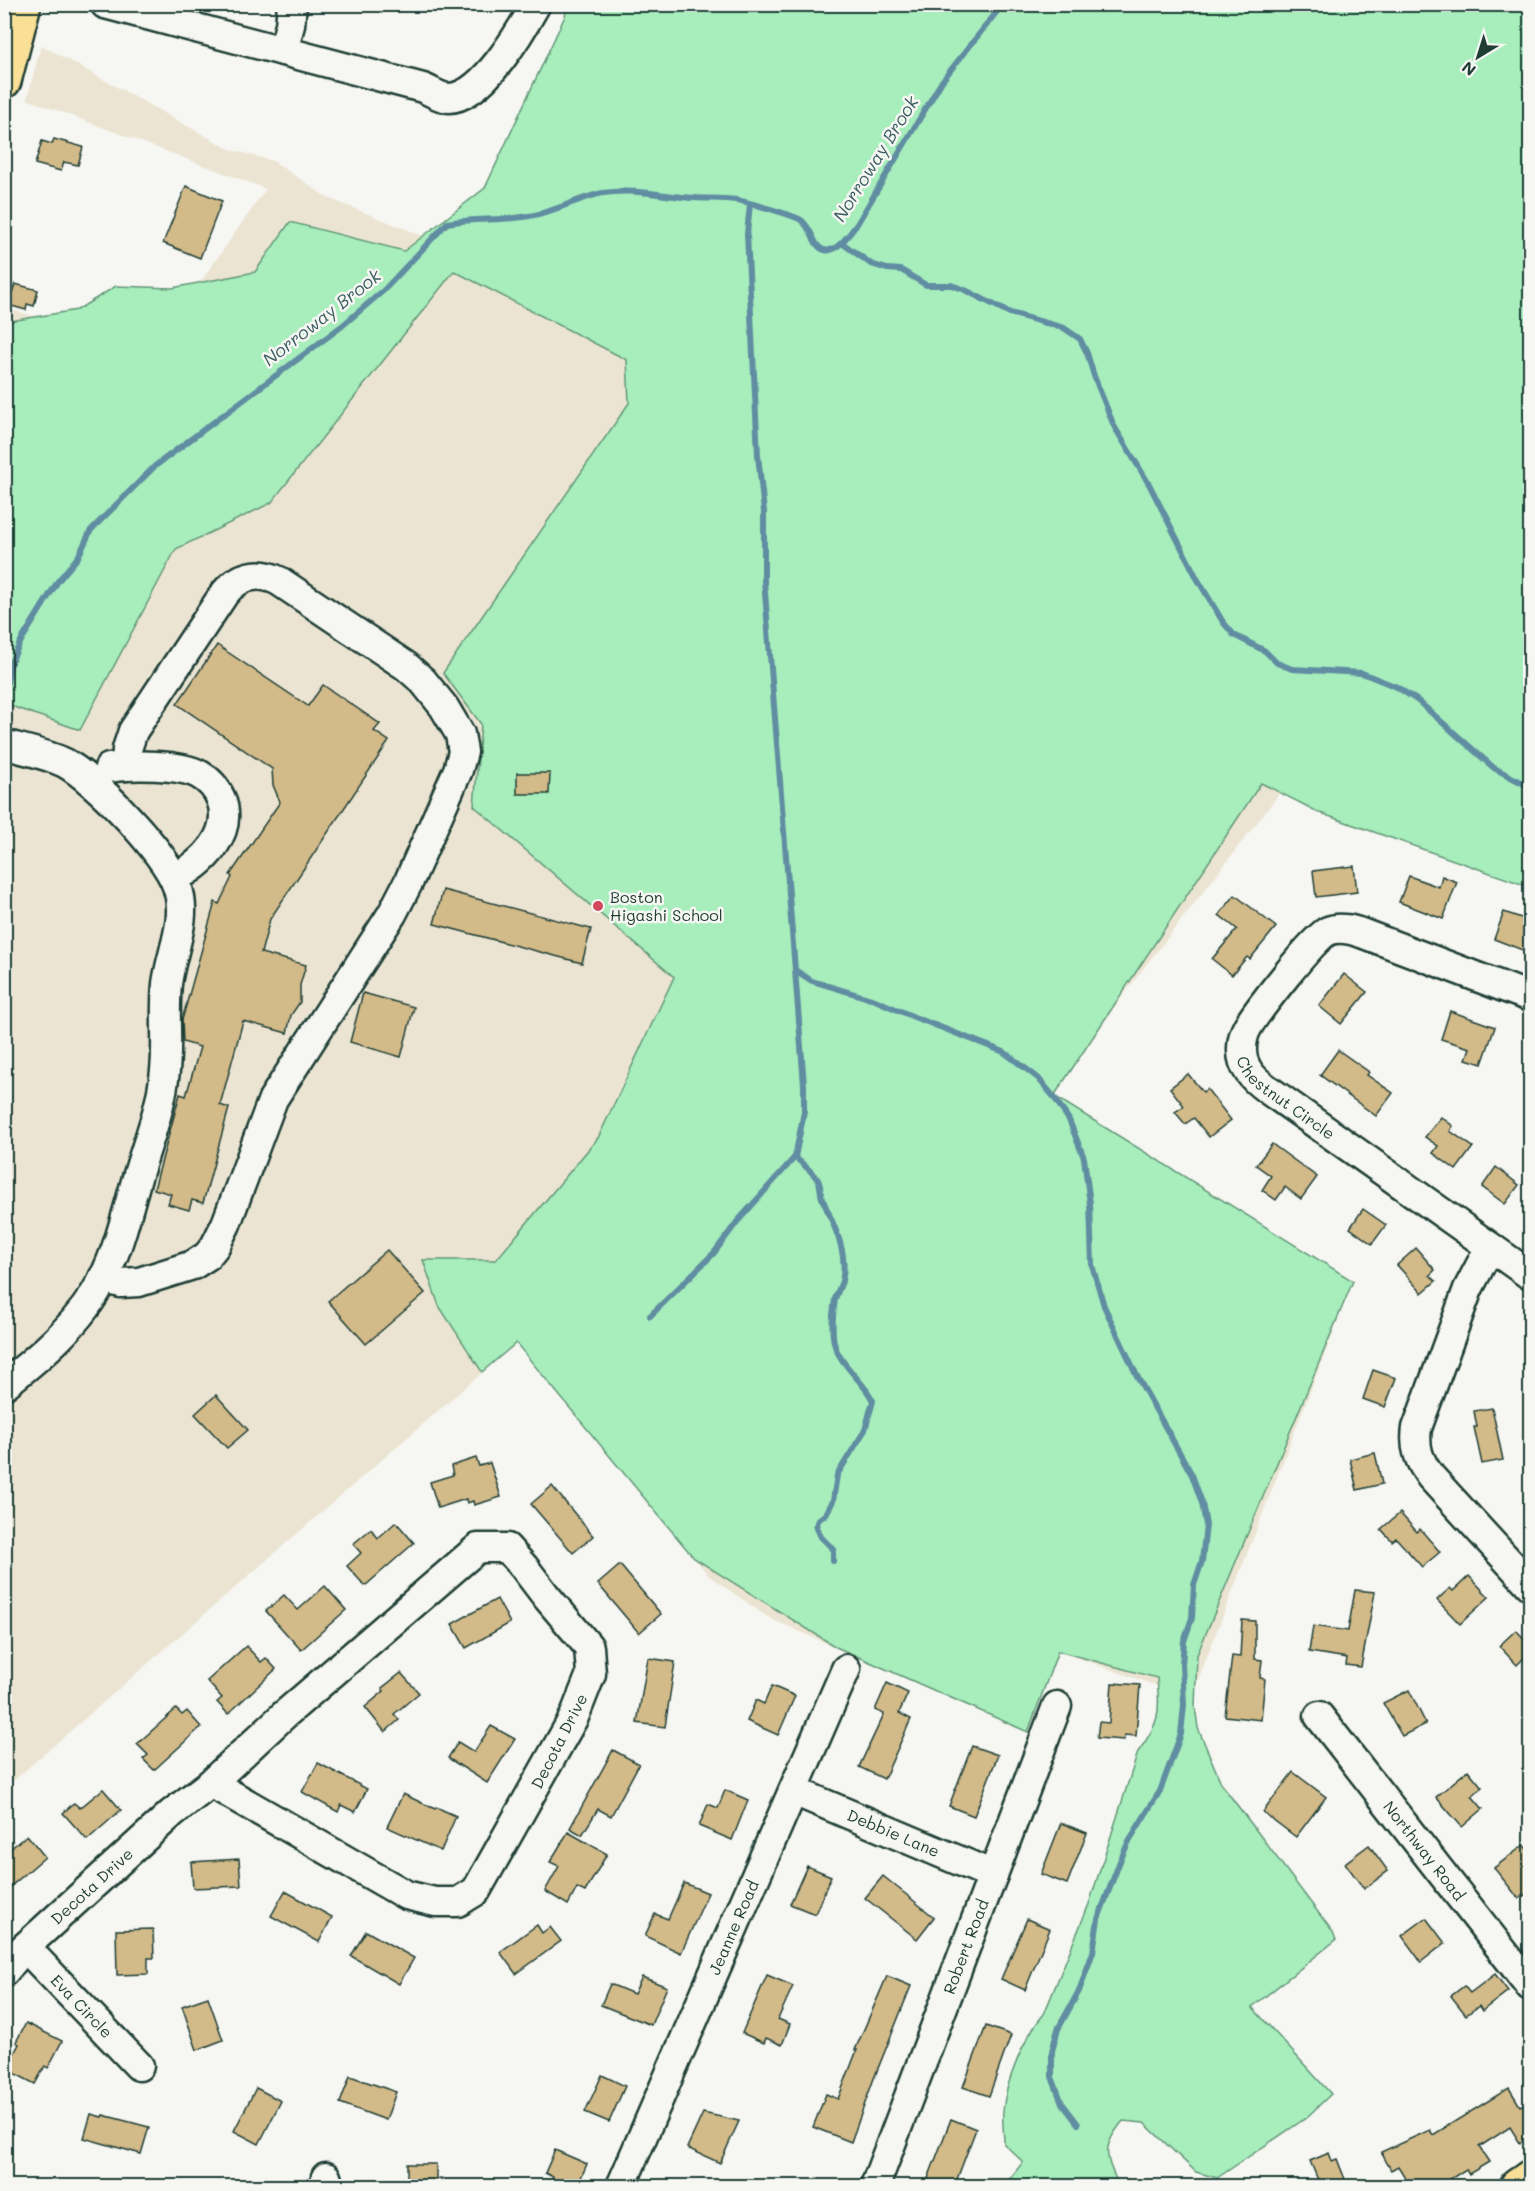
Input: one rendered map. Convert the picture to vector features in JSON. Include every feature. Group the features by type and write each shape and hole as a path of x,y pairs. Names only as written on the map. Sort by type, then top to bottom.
{"main road":[{"path":"7,62 24,4"},
{"path":"1517,2187 1530,2177"}],"street":[{"path":"105,4 193,16 283,51 423,88 445,98 452,98 473,88 486,75 505,52 536,4"},
{"path":"283,51 290,25 292,4"},
{"path":"104,1278 121,1283 139,1282 193,1265 207,1256 215,1246 226,1224 273,1099 392,914 409,881 458,770 463,742 456,725 438,698 406,666 279,581 267,576 252,575 238,580 224,594 140,720 128,742 126,766"},
{"path":"4,744 58,760 90,780 155,850 174,878 181,898 182,910 167,984 165,1069 159,1108 104,1278 66,1329 4,1385"},
{"path":"90,780 102,770 126,766 176,768 192,771 213,786 222,801 224,822 217,842 193,867 174,878"},
{"name":"Chestnut Circle","path":"1530,997 1364,934 1335,929 1326,932 1312,945 1253,1019 1242,1042 1243,1060 1251,1077 1530,1275"},
{"path":"1490,1246 1468,1289 1417,1428 1416,1445 1421,1462 1431,1476 1530,1585"},
{"name":"Decota Drive","path":"4,1972 25,1947 172,1813 211,1783 284,1715 478,1548 507,1548 589,1647 591,1674 574,1717 476,1891 458,1902 435,1902 406,1895 211,1783"},
{"name":"Jeanne Road","path":"621,2187 846,1669"},
{"name":"Robert Road","path":"875,2187 1057,1706"},
{"name":"Northway Road","path":"1319,1716 1530,1986"},
{"name":"Debbie Lane","path":"794,1791 993,1875"},
{"name":"Eva Circle","path":"25,1947 139,2066"}],"shaded area":[{"name":"Boston Higashi School","path":"41,45 229,149 273,161 328,198 1109,510 1530,471 1123,995 1054,1096 1353,1281 1191,1698 1058,1651 1028,1732 769,1618 709,1576 516,1343 5,1788 4,308 154,348 266,189 27,99"}],"green space":[{"name":"Boston Higashi School","path":"568,5 1519,5 1518,7 1530,19 1530,887 1320,813 1261,783 1054,1096 1353,1281 1197,1655 1195,1706 1198,1728 1222,1785 1333,1932 1336,1940 1252,2007 1331,2094 1306,2118 1217,2178 1196,2172 1144,2123 1123,2121 1109,2143 1109,2163 1117,2181 1113,2186 1004,2186 1023,2162 1004,2144 1003,2111 1008,2086 1023,2047 1044,2014 1089,1904 1138,1752 1151,1733 1157,1717 1157,1678 1058,1651 1028,1732 836,1647 694,1558 516,1343 482,1372 439,1306 423,1260 496,1260 598,1138 674,977 474,806 481,724 443,673 629,403 627,360 454,271 271,503 176,549 80,730 5,704 5,322 77,310 116,286 172,288 255,272 290,222 404,251 485,188 565,16"}],"building":[{"path":"54,139 83,147 78,165 64,162 61,171 35,164 42,141 52,144"},
{"path":"186,186 222,201 200,258 163,243"},
{"path":"15,284 38,290 34,306 27,304 26,310 8,305"},
{"path":"217,645 308,706 323,685 380,724 374,731 389,741 270,919 261,953 306,965 300,985 300,1002 291,1015 287,1033 243,1021 220,1105 229,1108 203,1203 192,1200 189,1210 168,1204 171,1194 154,1189 180,1094 186,1096 200,1047 183,1042 182,1020 215,902 219,904 232,877 230,875 280,802 273,785 272,769 177,704"},
{"path":"517,773 550,773 549,794 517,794"},
{"path":"1354,866 1357,892 1316,897 1313,871"},
{"path":"1409,876 1439,887 1442,876 1457,882 1443,919 1399,902"},
{"path":"443,890 591,929 582,963 434,924"},
{"path":"1235,895 1276,927 1250,959 1247,957 1232,975 1212,959 1237,929 1219,915"},
{"path":"1504,912 1530,921 1530,953 1494,939"},
{"path":"1344,974 1367,992 1341,1024 1319,1006"},
{"path":"363,993 414,1007 401,1057 350,1042"},
{"path":"1450,1011 1495,1027 1482,1064 1466,1059 1470,1048 1441,1039"},
{"path":"1338,1050 1369,1072 1367,1075 1393,1093 1376,1116 1320,1075"},
{"path":"1188,1074 1203,1092 1207,1089 1231,1120 1209,1137 1194,1118 1185,1124 1175,1112 1184,1106 1170,1088"},
{"path":"1441,1117 1453,1126 1450,1131 1473,1147 1456,1170 1433,1153 1438,1146 1425,1137"},
{"path":"1272,1144 1317,1177 1301,1199 1285,1187 1276,1200 1262,1190 1271,1176 1256,1165"},
{"path":"1496,1167 1519,1185 1505,1204 1482,1187"},
{"path":"1363,1209 1386,1225 1372,1244 1350,1228"},
{"path":"1416,1248 1435,1270 1430,1275 1436,1281 1422,1293 1397,1265"},
{"path":"387,1250 425,1293 366,1344 328,1301"},
{"path":"1373,1370 1396,1378 1385,1407 1363,1399"},
{"path":"216,1395 248,1430 227,1448 195,1414"},
{"path":"1492,1408 1503,1460 1482,1464 1474,1427 1477,1427 1474,1411"},
{"path":"1375,1453 1382,1484 1357,1490 1350,1459"},
{"path":"476,1458 479,1466 490,1463 501,1497 474,1505 473,1501 467,1503 466,1499 438,1508 430,1482 453,1475 451,1466"},
{"path":"552,1486 593,1536 573,1553 531,1504"},
{"path":"1400,1513 1417,1532 1420,1529 1440,1552 1422,1567 1396,1538 1392,1541 1381,1529"},
{"path":"396,1522 414,1543 365,1586 347,1566 361,1553 353,1544 371,1529 378,1538"},
{"path":"620,1565 661,1614 639,1633 598,1584"},
{"path":"1469,1576 1489,1597 1460,1624 1437,1600 1450,1588 1453,1591"},
{"path":"325,1586 346,1610 301,1650 266,1611 284,1595 298,1610"},
{"path":"1355,1590 1375,1592 1361,1667 1346,1665 1347,1658 1309,1652 1313,1626 1348,1631"},
{"path":"497,1599 510,1623 466,1648 452,1624"},
{"path":"1242,1620 1255,1621 1255,1659 1262,1660 1260,1678 1265,1679 1261,1720 1225,1716 1232,1656 1240,1657"},
{"path":"1516,1630 1530,1645 1530,1652 1517,1665 1499,1646"},
{"path":"246,1646 261,1662 266,1658 276,1669 228,1714 217,1702 222,1698 207,1681"},
{"path":"648,1658 675,1662 665,1727 637,1723"},
{"path":"401,1673 419,1693 394,1714 399,1720 385,1732 365,1707 384,1691 382,1688"},
{"path":"887,1683 908,1693 899,1713 911,1719 884,1779 859,1767 884,1714 875,1710"},
{"path":"1112,1683 1140,1685 1136,1736 1124,1735 1124,1740 1097,1738 1099,1722 1109,1723"},
{"path":"772,1686 795,1696 778,1735 747,1721 756,1700 764,1704"},
{"path":"1409,1690 1426,1724 1402,1736 1383,1703"},
{"path":"176,1709 182,1715 187,1711 201,1727 154,1770 143,1759 148,1755 137,1744"},
{"path":"491,1726 515,1739 487,1783 448,1758 458,1742 474,1752"},
{"path":"972,1746 998,1755 974,1816 949,1806"},
{"path":"613,1750 639,1764 611,1816 598,1809 582,1835 570,1828"},
{"path":"318,1763 367,1789 355,1812 341,1805 338,1812 302,1792"},
{"path":"1468,1770 1482,1787 1472,1796 1483,1809 1462,1827 1436,1797"},
{"path":"1293,1772 1326,1797 1296,1837 1263,1812"},
{"path":"103,1789 121,1810 87,1840 63,1813 74,1803 80,1808"},
{"path":"725,1790 748,1800 732,1840 699,1826 708,1804 718,1808"},
{"path":"403,1794 456,1816 441,1851 387,1827"},
{"path":"1061,1823 1087,1833 1067,1884 1041,1874"},
{"path":"568,1832 607,1854 585,1892 577,1888 568,1905 545,1891 559,1866 550,1862"},
{"path":"27,1835 45,1857 4,1892 4,1854"},
{"path":"1369,1845 1388,1871 1364,1889 1345,1863"},
{"path":"1524,1845 1530,1854 1530,1891 1519,1899 1494,1868"},
{"path":"239,1859 241,1886 193,1888 191,1862"},
{"path":"807,1866 831,1876 815,1914 790,1904"},
{"path":"883,1876 934,1917 917,1939 865,1898"},
{"path":"684,1883 708,1893 681,1953 645,1936 655,1914 668,1919"},
{"path":"285,1891 332,1917 319,1942 271,1916"},
{"path":"1426,1918 1445,1943 1421,1962 1402,1936"},
{"path":"1027,1919 1050,1929 1025,1990 1001,1979"},
{"path":"537,1925 542,1933 550,1927 561,1941 516,1974 500,1952"},
{"path":"153,1929 154,1958 148,1958 148,1974 117,1975 116,1930"},
{"path":"366,1931 414,1958 399,1984 351,1956"},
{"path":"1495,1974 1508,1991 1482,2011 1479,2006 1466,2015 1451,1996 1464,1986 1470,1993"},
{"path":"767,1975 793,1986 778,2019 790,2024 782,2045 766,2038 764,2043 742,2033"},
{"path":"887,1976 911,1986 851,2142 813,2127 826,2094 838,2099 857,2050 855,2050"},
{"path":"642,1977 667,1987 651,2025 601,2005 610,1984 634,1994"},
{"path":"208,1997 223,2040 197,2050 182,2006"},
{"path":"26,2023 62,2041 48,2068 45,2066 35,2084 6,2069 19,2044 16,2042"},
{"path":"986,2026 1011,2035 989,2096 963,2087"},
{"path":"602,2075 625,2086 609,2122 585,2112"},
{"path":"350,2076 396,2092 386,2120 340,2103"},
{"path":"256,2088 281,2101 259,2144 234,2131"},
{"path":"1509,2088 1520,2106 1524,2104 1530,2115 1530,2136 1520,2143 1510,2127 1479,2147 1489,2162 1469,2174 1466,2169 1438,2187 1411,2187 1398,2166 1391,2170 1381,2152 1430,2130 1433,2135"},
{"path":"703,2113 739,2121 720,2163 687,2148"},
{"path":"91,2114 149,2127 141,2154 84,2138"},
{"path":"951,2119 976,2129 954,2187 942,2187 927,2181"},
{"path":"555,2150 587,2164 577,2187 549,2187 553,2177 545,2173"},
{"path":"1329,2153 1332,2161 1337,2159 1348,2187 1321,2187 1310,2161"},
{"path":"407,2164 436,2164 436,2187 407,2187"}],"waterway":[{"name":"Norroway Brook","path":"4,698 11,662 21,641 58,581 78,557 91,530 155,466 342,326 384,290 447,223 529,216 603,193 638,192 736,200 770,209 801,220 821,249 833,249 857,224 942,81 1003,4"},
{"path":"750,204 747,234 758,455 764,512 764,580 795,970 812,981 875,1000 1004,1052 1038,1078 1054,1097 1069,1120 1084,1158 1090,1204 1092,1265 1104,1306 1138,1378 1192,1475 1202,1503 1206,1525 1202,1561 1194,1585 1192,1618 1184,1641 1182,1664 1184,1705 1181,1734 1160,1791 1129,1841 1120,1861 1098,1919 1093,1952 1079,1991 1058,2029 1052,2051 1052,2077 1062,2103 1078,2124"},
{"path":"842,243 871,264 901,270 926,285 951,285 963,289 1010,313 1064,328 1080,339 1114,426 1149,484 1198,580 1223,622 1234,635 1265,651 1277,663 1292,669 1362,673 1397,687 1418,701 1494,768 1530,787"},
{"path":"795,970 804,1085 804,1112 795,1157 818,1180 822,1198 842,1249 844,1270 834,1305 832,1324 834,1343 844,1363 865,1387 873,1401 865,1430 837,1475 833,1501 816,1526 821,1537 833,1549 833,1561"},
{"path":"650,1316 714,1253 737,1222 795,1157"}],"place":[{"name":"Boston Higashi School","path":"598,906"}]}
